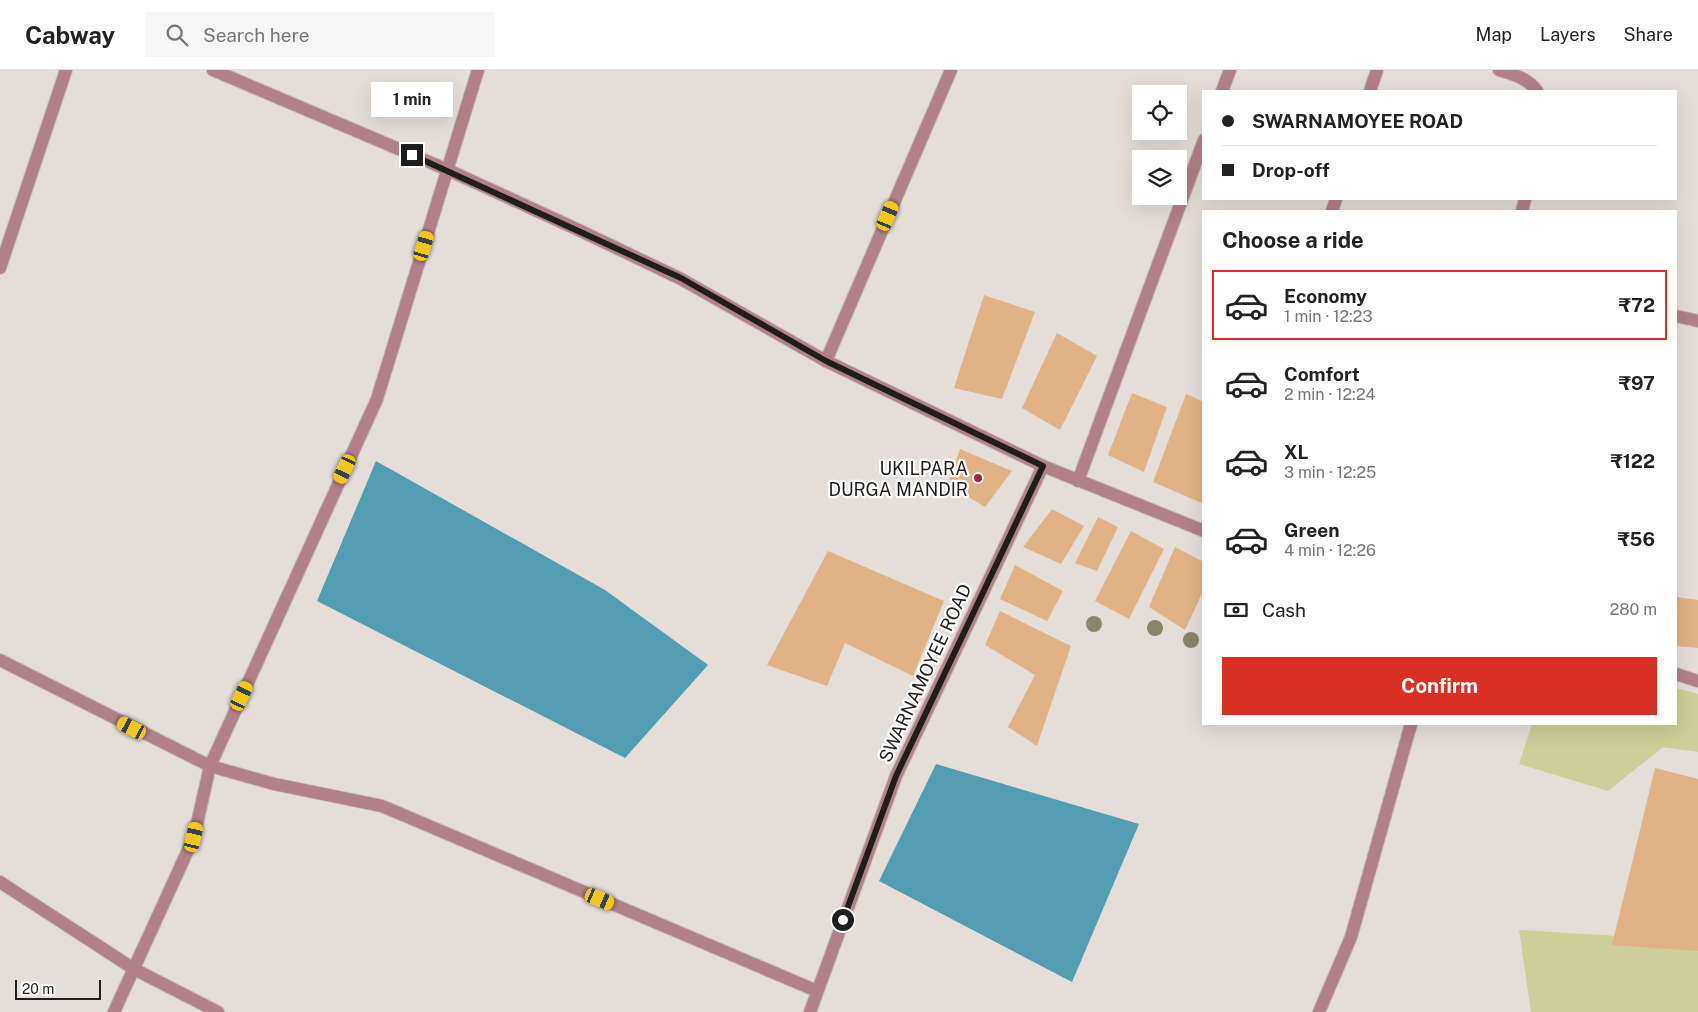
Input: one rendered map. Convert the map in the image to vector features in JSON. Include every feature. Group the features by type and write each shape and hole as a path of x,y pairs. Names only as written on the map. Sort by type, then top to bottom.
{"street":[{"path":"0,268 66,70"},
{"path":"213,70 448,170 681,278 826,361 1043,466 1202,530"},
{"path":"114,1012 194,837 210,766 377,399 478,70"},
{"path":"826,361 951,70"},
{"path":"1222,90 1230,70"},
{"path":"1370,90 1377,70"},
{"path":"1499,70 1522,78 1536,90"},
{"path":"1078,481 1202,145"},
{"path":"1677,316 1698,321"},
{"name":"SWARNAMOYEE ROAD","path":"810,1012 896,776 1043,466"},
{"path":"0,660 210,766 274,784 382,806 817,991"},
{"path":"1677,674 1698,681"},
{"path":"1319,1012 1351,937 1410,725"},
{"path":"0,882 134,968 218,1012"}],"green space":[{"path":"1677,688 1698,694 1698,752 1663,747 1608,791 1519,764 1532,725 1677,725"},
{"path":"1519,930 1698,941 1698,1012 1531,1012"}],"water":[{"path":"376,461 605,590 708,665 625,758 317,601"},
{"path":"936,764 1139,824 1072,982 879,881"}],"building":[{"path":"984,295 1035,312 1002,399 954,388"},
{"path":"1057,333 1097,356 1060,430 1022,408"},
{"path":"1132,393 1167,407 1144,472 1108,455"},
{"path":"1186,394 1202,401 1202,503 1153,482"},
{"name":"UKILPARA DURGA MANDIR","path":"960,449 1012,471 985,507 948,485"},
{"path":"1052,509 1084,526 1061,564 1023,547"},
{"path":"1098,517 1118,527 1097,571 1075,563"},
{"path":"1131,531 1164,549 1129,619 1095,601"},
{"path":"1175,547 1202,561 1202,593 1185,630 1149,607"},
{"path":"828,551 944,601 913,676 845,643 827,686 767,665"},
{"path":"1015,565 1063,591 1047,621 1000,599"},
{"path":"1677,597 1698,600 1698,648 1677,646"},
{"path":"1000,611 1071,646 1037,746 1008,727 1035,675 985,645"},
{"path":"1655,768 1698,779 1698,951 1612,945"}],"place":[{"name":"UKILPARA DURGA MANDIR","path":"978,478"}],"route":[{"path":"412,155 681,278 826,361 1043,466 937,686 896,776 843,920"}]}
